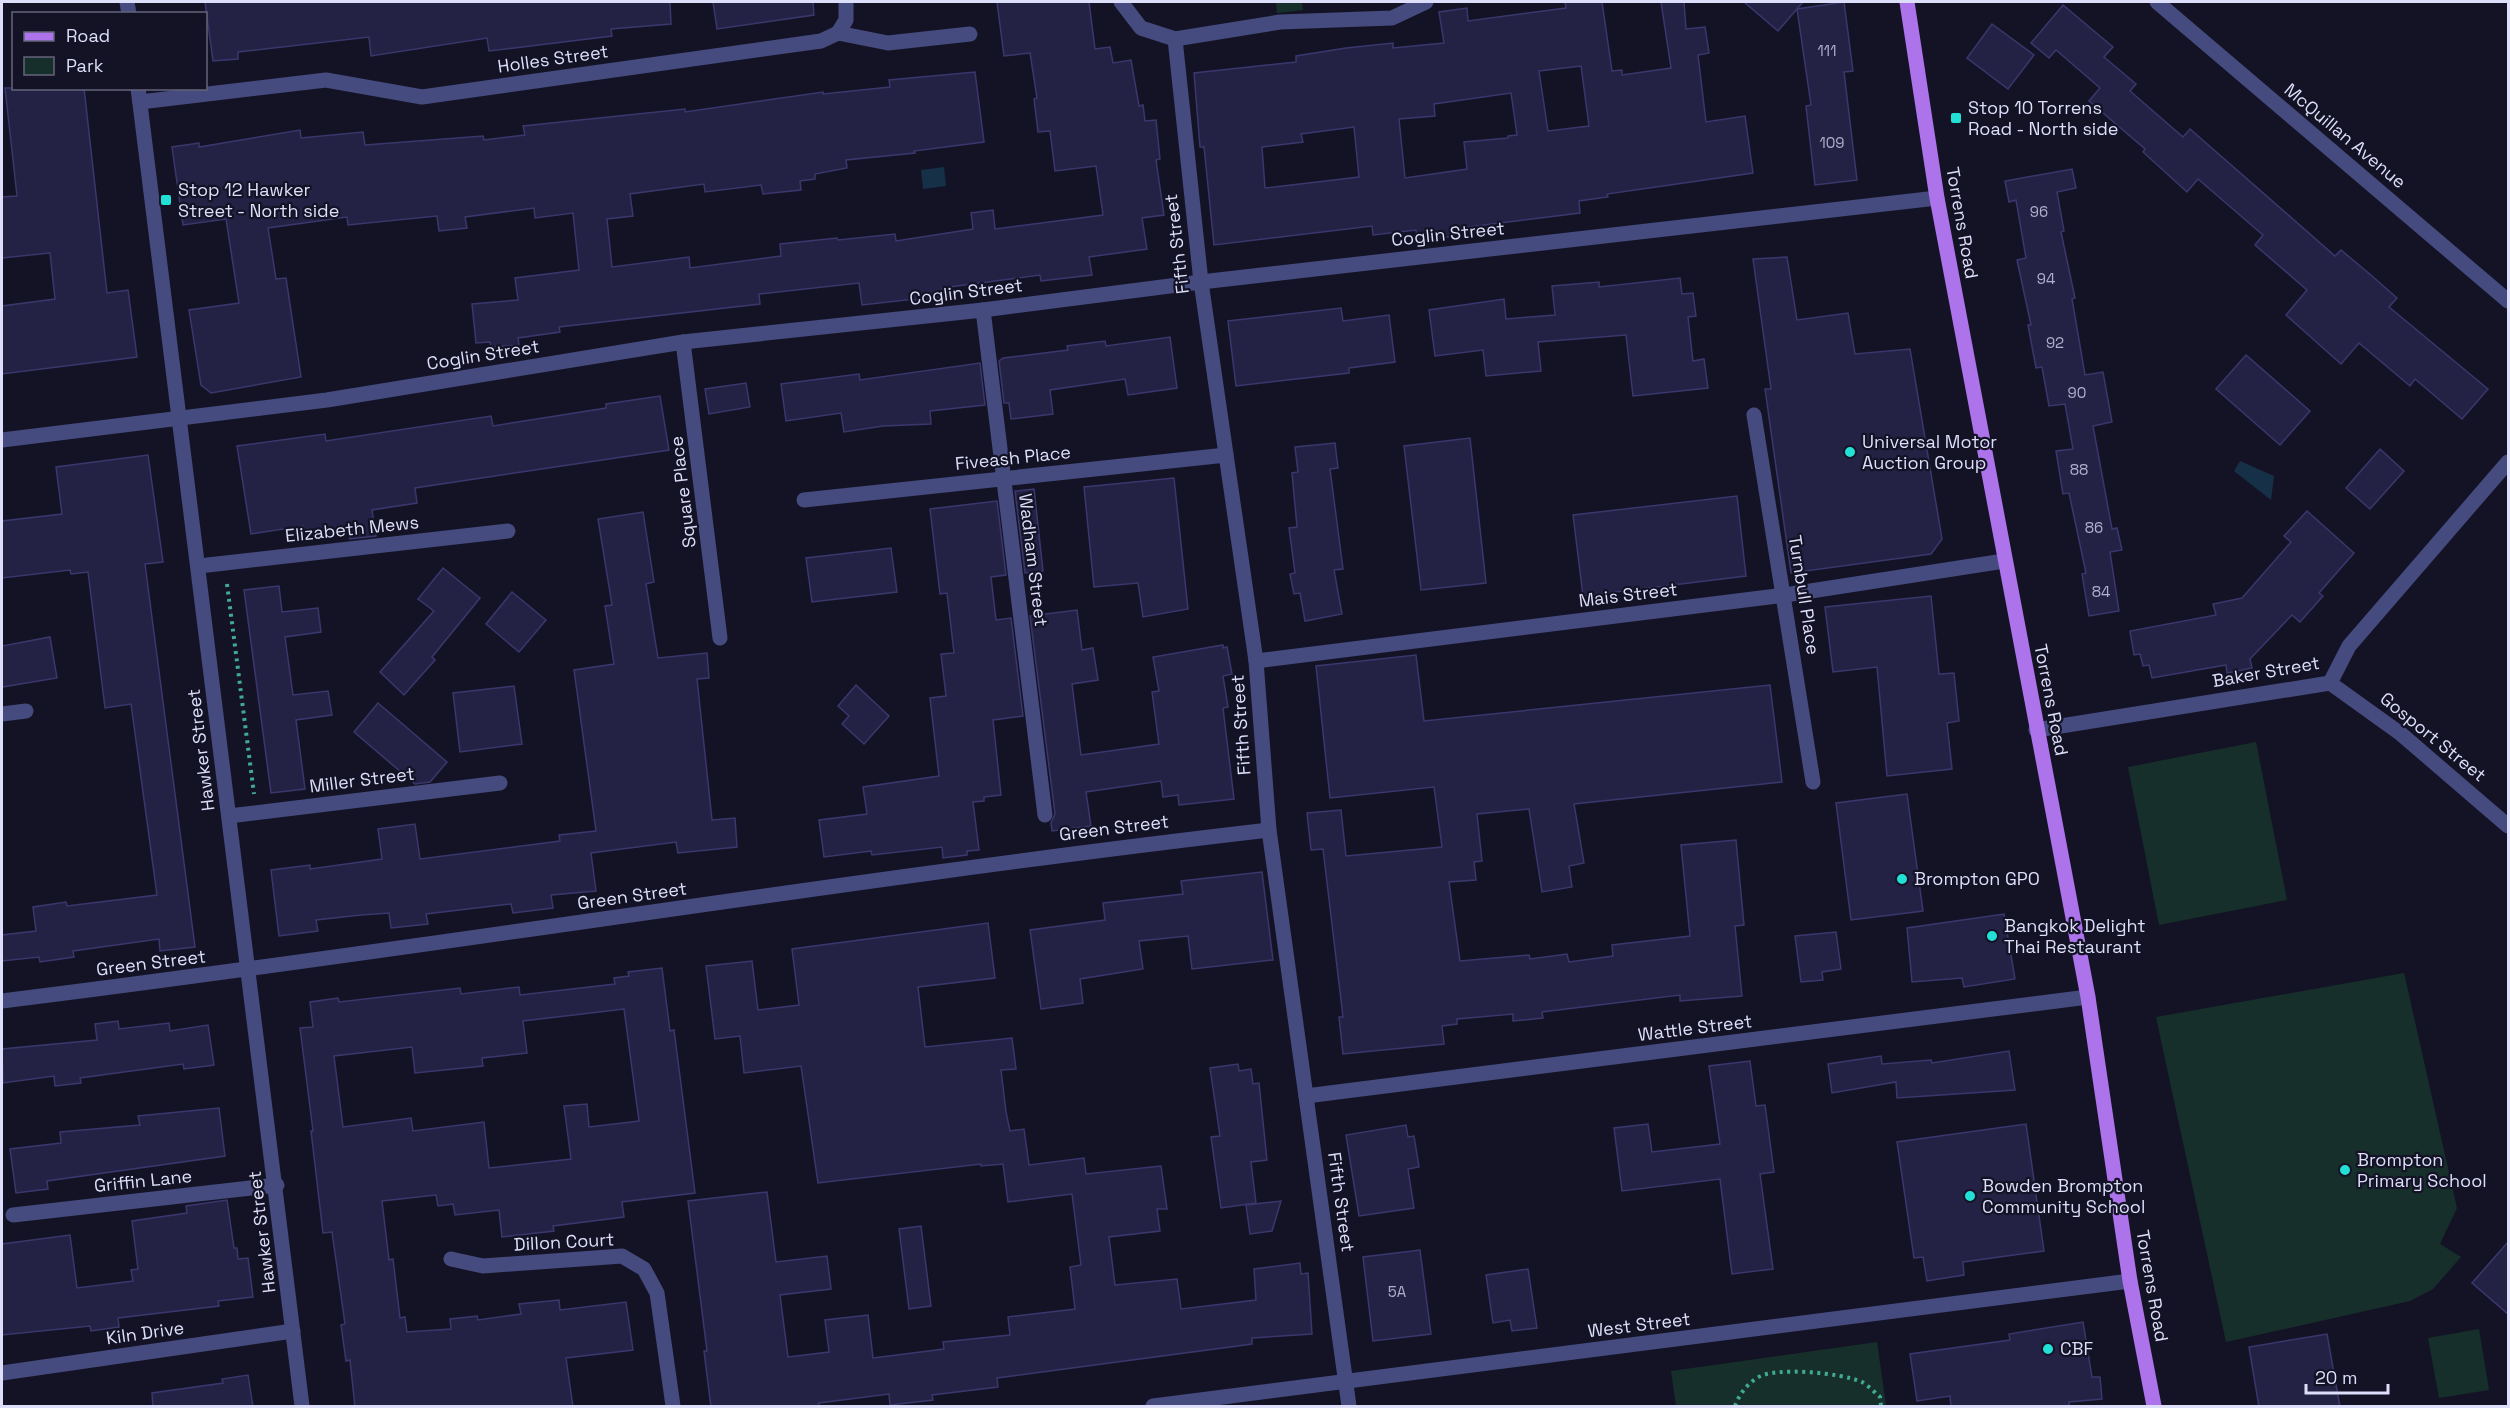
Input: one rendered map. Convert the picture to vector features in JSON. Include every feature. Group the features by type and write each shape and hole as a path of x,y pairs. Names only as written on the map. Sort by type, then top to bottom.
{"main road":[{"name":"Torrens Road","path":"1907,2 1937,198 2088,997 2130,1281 2154,1407"}],"street":[{"path":"846,2 846,20 838,33 888,43 970,34"},
{"path":"1121,2 1141,28 1174,39 1280,22 1392,18 1426,2"},
{"name":"McQuillan Avenue","path":"2157,2 2508,301"},
{"name":"Holles Street","path":"207,90 326,80 422,97 821,41 838,33"},
{"name":"Fifth Street","path":"1174,39 1201,282 1256,661 1269,830 1349,1407"},
{"name":"Holles Street","path":"139,95 201,90"},
{"name":"Hawker Street","path":"139,95 277,1185 302,1407"},
{"name":"Coglin Street","path":"2,440 327,400 683,342 983,310 1201,282 1937,198"},
{"name":"Wadham Street","path":"983,310 1045,815"},
{"name":"Square Place","path":"683,342 720,638"},
{"name":"Turnbull Place","path":"1754,415 1785,595 1813,782"},
{"name":"Fiveash Place","path":"804,500 1226,455"},
{"name":"Baker Street","path":"2036,730 2330,683 2349,646 2508,462"},
{"name":"Elizabeth Mews","path":"200,566 508,531"},
{"name":"Mais Street","path":"1256,661 1785,595 2004,561"},
{"name":"Gosport Street","path":"2330,683 2401,734 2508,826"},
{"path":"2,714 26,711"},
{"name":"Miller Street","path":"229,816 500,783"},
{"name":"Green Street","path":"2,1001 250,971 1046,856 1269,830"},
{"name":"Wattle Street","path":"1306,1096 2088,997"},
{"name":"Griffin Lane","path":"13,1215 277,1185"},
{"name":"Dillon Court","path":"451,1259 483,1266 622,1256 644,1269 657,1293 673,1407"},
{"name":"West Street","path":"1153,1407 2130,1281"},
{"name":"Kiln Drive","path":"2,1373 294,1331"}],"path":[{"path":"225,563 257,812"},
{"path":"1735,1407 1740,1393 1758,1376 1800,1372 1833,1375 1862,1382 1880,1397 1881,1407"}],"green space":[{"path":"1276,2 1302,2 1303,10 1277,13"},
{"path":"2256,742 2287,900 2159,925 2128,767"},
{"path":"2404,973 2457,1208 2440,1244 2461,1257 2433,1289 2410,1301 2226,1342 2156,1017"},
{"path":"2479,1329 2489,1390 2439,1398 2428,1338"},
{"path":"1877,1342 1886,1406 1676,1406 1671,1371"}],"water":[{"path":"944,167 946,186 923,189 921,170"},
{"path":"2240,461 2274,476 2271,500 2234,471"}],"building":[{"path":"205,2 670,2 671,24 611,29 612,36 489,51 487,38 371,56 369,37 238,52 238,59 213,61"},
{"path":"713,2 813,2 814,15 717,29"},
{"path":"997,2 1089,2 1095,49 1110,47 1113,63 1131,60 1139,106 1143,105 1145,121 1156,120 1160,159 1156,160 1164,215 1142,218 1147,249 1089,257 1092,275 1041,281 1040,275 942,288 944,297 916,302 915,299 862,305 859,283 759,294 760,304 559,327 560,332 518,338 519,345 491,347 490,342 476,343 472,304 518,300 515,278 579,270 573,213 535,218 534,208 465,217 467,228 439,231 437,216 348,225 347,217 268,228 276,279 286,278 301,377 211,393 201,385 189,310 239,303 226,219 183,225 172,147 199,143 199,147 300,130 301,138 363,132 365,145 483,136 484,140 525,135 523,126 685,109 685,112 823,92 823,94 890,87 889,80 975,72 984,142 914,151 915,153 846,160 847,168 815,174 815,179 800,181 801,190 763,194 761,185 705,192 704,184 630,194 633,216 607,219 612,267 689,257 690,268 781,256 780,244 837,238 838,240 895,234 896,241 973,229 971,213 993,210 995,229 1103,215 1096,166 1055,171 1050,131 1038,132 1034,99 1037,98 1030,53 1004,56"},
{"path":"1565,2 1602,2 1612,71 1622,70 1622,75 1671,68 1661,2 1684,2 1686,29 1705,27 1709,53 1698,55 1706,122 1745,116 1753,173 1607,194 1608,197 1579,201 1580,213 1453,229 1454,236 1417,241 1416,230 1373,235 1372,226 1214,245 1204,147 1200,147 1194,73 1296,62 1296,56 1346,48 1393,43 1393,48 1444,43 1439,12 1467,8 1468,21 1566,8","holes":["1581,66 1589,126 1548,131 1539,71","1511,93 1517,135 1464,142 1467,169 1405,178 1399,119 1435,116 1434,104","1354,127 1359,177 1265,188 1262,147 1303,142 1301,134"]},
{"path":"1744,2 1803,2 1778,31"},
{"path":"1844,2 1853,71 1844,72 1857,180 1815,185 1806,106 1811,105 1797,9"},
{"path":"2063,5 2113,47 2104,57 2136,84 2130,91 2183,137 2190,129 2335,256 2341,250 2397,298 2389,307 2488,389 2462,419 2415,379 2410,386 2359,343 2341,364 2286,315 2307,290 2255,245 2263,235 2198,179 2187,192 2143,152 2145,149 2089,101 2100,88 2056,50 2049,58 2031,43"},
{"path":"1992,24 2034,55 2008,89 1967,58"},
{"path":"5,88 12,88 12,90 84,90 107,293 128,290 137,357 2,374 2,306 55,299 50,253 2,258 2,197 17,196"},
{"path":"2072,169 2076,188 2057,192 2064,231 2061,232 2075,298 2072,299 2085,375 2103,372 2112,422 2093,426 2112,529 2117,528 2122,550 2110,552 2119,611 2089,616 2082,574 2086,573 2069,493 2063,494 2056,451 2073,449 2065,404 2049,406 2042,367 2036,368 2028,325 2031,325 2017,260 2026,258 2016,200 2009,202 2005,181"},
{"path":"1787,257 1797,320 1848,313 1855,354 1910,349 1942,539 1931,554 1791,573 1765,389 1771,389 1753,259"},
{"path":"1680,278 1682,294 1693,293 1696,316 1688,317 1693,361 1704,359 1708,388 1633,396 1626,335 1538,342 1541,371 1486,376 1483,350 1435,356 1429,310 1504,299 1506,319 1555,315 1552,286 1599,282 1599,287"},
{"path":"1341,308 1343,321 1389,315 1395,362 1349,368 1349,373 1236,386 1228,321"},
{"path":"1170,337 1177,388 1128,395 1125,379 1050,390 1053,414 1011,419 1009,403 1004,403 999,361 1003,358 1068,350 1067,346 1105,341 1106,346"},
{"path":"2246,355 2310,411 2280,445 2216,389"},
{"path":"980,363 985,405 930,411 931,424 883,426 844,432 841,413 786,421 781,384 859,374 860,380"},
{"path":"746,383 750,407 709,414 705,389"},
{"path":"660,396 669,450 415,488 417,503 372,510 376,536 350,539 349,534 305,541 303,526 251,534 237,446 325,434 326,441 491,416 493,426 606,408 606,404"},
{"path":"1470,438 1486,583 1421,590 1404,446"},
{"path":"1335,443 1338,468 1330,469 1343,569 1334,570 1342,614 1305,621 1300,593 1294,594 1290,574 1295,573 1289,528 1297,527 1292,473 1298,472 1295,447"},
{"path":"2380,449 2404,471 2370,509 2346,488"},
{"path":"148,455 163,562 145,564 195,947 160,951 159,939 73,951 74,957 40,962 39,957 2,961 2,935 36,931 33,907 66,902 67,906 157,895 131,704 105,708 88,572 71,574 70,570 2,578 2,521 62,514 56,467"},
{"path":"1174,478 1188,609 1143,617 1138,583 1094,587 1084,487"},
{"path":"1034,489 1043,571 1025,573 1015,491"},
{"path":"1737,496 1746,576 1583,596 1573,515"},
{"path":"997,501 1006,575 991,577 996,620 1011,618 1023,716 993,720 1001,795 984,797 984,801 973,802 979,850 967,851 967,855 943,858 942,847 872,855 871,851 824,857 819,820 867,814 863,787 939,776 930,698 946,696 941,654 954,653 947,593 940,594 930,509"},
{"path":"2307,511 2354,553 2319,593 2323,596 2300,622 2292,615 2250,659 2252,668 2227,673 2226,665 2152,678 2149,665 2143,666 2140,654 2134,655 2130,631 2216,615 2213,604 2242,598 2291,542 2284,536"},
{"path":"643,512 654,582 646,584 658,658 707,653 709,678 697,679 712,820 735,818 737,847 678,853 676,842 591,853 596,891 551,895 553,908 513,913 511,904 426,914 428,924 391,928 389,913 361,915 316,920 318,931 279,936 271,870 310,865 310,869 382,859 378,829 415,824 420,859 560,841 559,835 596,831 574,670 614,664 605,606 612,605 598,519"},
{"path":"891,548 897,592 812,602 806,558"},
{"path":"443,568 480,598 432,657 435,660 404,695 380,672 434,611 418,599"},
{"path":"279,586 282,612 318,608 321,632 285,637 293,695 328,691 332,715 296,720 305,789 271,793 244,590"},
{"path":"512,592 546,620 519,652 486,624"},
{"path":"1931,596 1939,674 1954,673 1959,721 1947,723 1952,769 1887,776 1877,667 1833,672 1825,607"},
{"path":"1077,610 1082,650 1093,648 1098,680 1072,684 1081,755 1159,744 1152,692 1159,691 1153,657 1223,645 1223,648 1227,647 1232,674 1223,676 1228,707 1223,708 1234,799 1179,805 1178,795 1163,797 1161,781 1086,792 1091,826 1052,831 1051,823 1055,814 1030,616"},
{"path":"50,637 57,678 2,687 2,646"},
{"path":"1416,655 1424,721 1770,685 1782,782 1574,804 1584,863 1569,866 1572,887 1542,892 1529,809 1477,814 1482,861 1474,862 1476,880 1449,882 1460,961 1529,955 1530,959 1567,954 1569,962 1613,956 1612,945 1690,936 1681,845 1736,840 1744,925 1735,926 1742,996 1680,1001 1680,995 1542,1012 1543,1018 1513,1021 1513,1014 1457,1019 1457,1024 1442,1026 1444,1044 1343,1054 1339,1017 1343,1017 1323,849 1311,850 1307,813 1341,810 1346,856 1442,847 1434,787 1330,798 1316,666"},
{"path":"856,685 889,716 864,744 842,724 849,716 838,706"},
{"path":"514,686 522,744 460,752 453,693"},
{"path":"378,703 447,762 430,782 415,784 354,732"},
{"path":"1907,794 1923,911 1851,920 1836,803"},
{"path":"1262,872 1273,960 1192,969 1188,936 1139,941 1143,969 1080,979 1083,1003 1041,1009 1030,930 1105,920 1103,903 1183,894 1181,881"},
{"path":"2004,914 2015,979 1964,987 1962,978 1912,982 1907,928"},
{"path":"988,923 995,978 918,987 925,1047 1012,1038 1016,1069 1001,1070 1006,1112 1010,1131 1024,1129 1029,1165 1084,1158 1086,1174 1161,1166 1167,1209 1157,1209 1160,1231 1109,1237 1115,1285 1177,1279 1181,1309 1256,1300 1254,1269 1300,1263 1301,1274 1308,1273 1312,1334 1252,1338 1252,1344 997,1378 998,1387 932,1395 933,1400 890,1405 889,1394 819,1403 819,1407 711,1407 704,1351 707,1351 688,1201 767,1192 776,1262 827,1256 831,1289 780,1295 788,1357 829,1352 825,1320 868,1315 873,1358 944,1349 943,1342 1010,1335 1008,1317 1075,1309 1070,1267 1081,1265 1072,1194 1008,1202 1003,1164 981,1166 981,1164 818,1183 801,1066 744,1073 740,1036 715,1039 706,966 752,961 758,1010 799,1005 792,949"},
{"path":"1836,932 1841,969 1822,972 1823,980 1801,982 1795,936"},
{"path":"662,968 670,1031 674,1030 695,1193 622,1202 624,1217 553,1226 554,1231 502,1237 499,1210 455,1215 453,1204 438,1206 436,1195 382,1201 389,1260 393,1259 400,1318 405,1317 407,1332 451,1329 450,1319 477,1316 478,1320 521,1314 519,1304 559,1300 560,1310 626,1302 633,1350 566,1358 573,1407 355,1407 350,1360 346,1361 341,1325 345,1324 332,1232 323,1233 311,1131 313,1131 300,1028 313,1027 310,1002 338,998 339,1002 460,988 461,994 519,987 520,995 615,984 614,978 629,976 628,972","holes":["624,1009 639,1121 589,1127 587,1104 564,1106 571,1159 489,1168 484,1122 413,1131 411,1118 343,1127 334,1056 412,1047 415,1073 483,1066 482,1058 527,1053 523,1021"]},
{"path":"118,1021 119,1029 169,1023 170,1031 208,1025 214,1065 184,1069 183,1064 80,1078 81,1083 55,1086 54,1076 3,1083 2,1049 97,1040 95,1024"},
{"path":"2009,1051 2015,1090 1897,1098 1896,1082 1832,1093 1828,1064 1881,1056 1882,1064 1931,1060 1932,1063"},
{"path":"1750,1061 1756,1106 1765,1105 1774,1172 1760,1174 1773,1269 1732,1274 1720,1179 1622,1191 1614,1128 1648,1124 1652,1152 1720,1144 1709,1066"},
{"path":"1238,1064 1239,1071 1251,1069 1253,1084 1259,1083 1267,1160 1251,1162 1256,1203 1221,1208 1211,1137 1220,1136 1210,1068"},
{"path":"219,1108 225,1156 47,1181 48,1189 16,1193 10,1149 61,1143 60,1132 140,1125 138,1116"},
{"name":"Bowden Brompton Community School","path":"2026,1124 2044,1251 1963,1262 1964,1275 1927,1281 1923,1257 1914,1258 1897,1142"},
{"path":"1406,1125 1408,1137 1414,1136 1419,1167 1408,1169 1414,1208 1359,1216 1346,1135"},
{"path":"227,1200 234,1248 237,1248 238,1259 248,1258 253,1297 218,1301 219,1306 118,1318 119,1327 91,1331 90,1326 2,1335 2,1244 70,1235 77,1288 133,1281 131,1270 138,1269 132,1221 187,1213 186,1206"},
{"path":"1281,1201 1272,1231 1250,1234 1246,1205"},
{"path":"921,1226 931,1306 909,1309 899,1229"},
{"path":"2508,1242 2508,1314 2472,1283"},
{"path":"1420,1250 1431,1334 1373,1341 1363,1257"},
{"path":"1528,1269 1537,1328 1512,1331 1510,1320 1493,1323 1486,1275"},
{"path":"2083,1322 2092,1377 2100,1377 2102,1399 2069,1402 2069,1407 1951,1407 1950,1396 1917,1401 1910,1354 2010,1340 2009,1334"},
{"path":"2327,1334 2340,1407 2259,1407 2249,1347"},
{"path":"248,1375 253,1407 153,1407 152,1393 223,1383 222,1379"}],"place":[{"name":"Stop 10 Torrens Road - North side","path":"1956,118"},
{"name":"Stop 12 Hawker Street - North side","path":"166,200"},
{"name":"Universal Motor Auction Group","path":"1850,452"},
{"name":"Brompton GPO","path":"1902,879"},
{"name":"Bangkok Delight Thai Restaurant","path":"1992,936"},
{"name":"Brompton Primary School","path":"2345,1170"},
{"name":"Bowden Brompton Community School","path":"1970,1196"},
{"name":"CBF","path":"2048,1349"}]}
